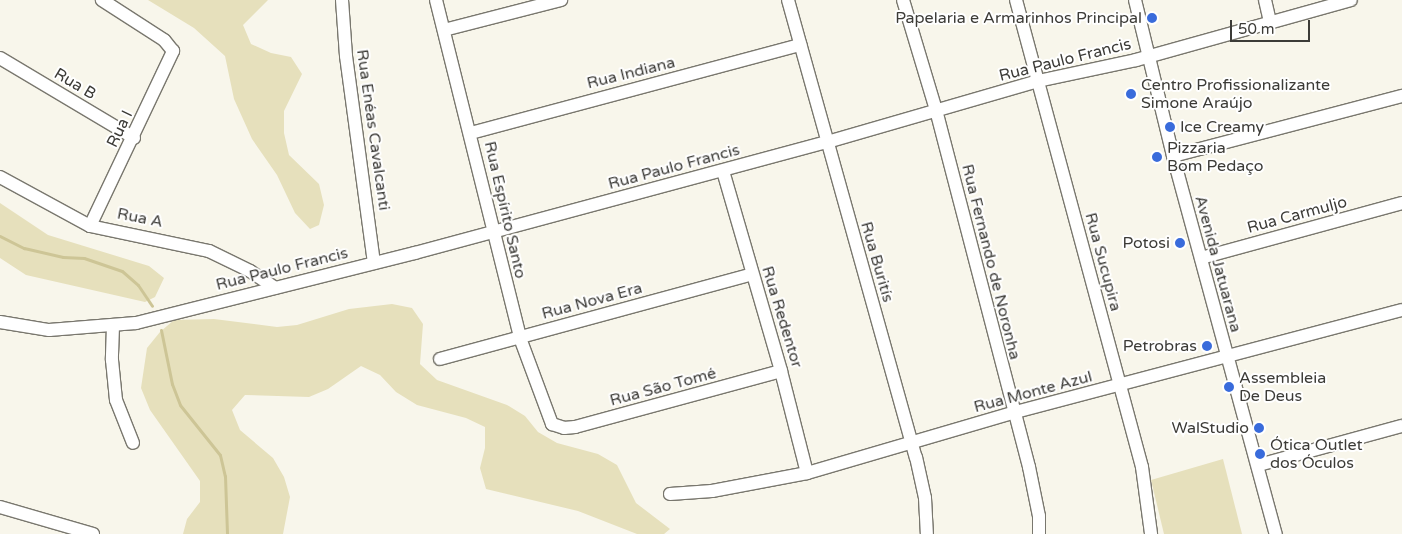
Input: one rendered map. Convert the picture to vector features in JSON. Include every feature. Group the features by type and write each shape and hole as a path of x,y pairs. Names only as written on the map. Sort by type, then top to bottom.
{"street":[{"name":"Rua I","path":"90,226 134,138 172,55 170,45 102,0"},
{"name":"Rua Enéas Cavalcanti","path":"342,0 374,263"},
{"name":"Rua Espírito Santo","path":"436,0 471,133 492,233 520,338 552,424"},
{"path":"444,30 561,0"},
{"name":"Rua Buritís","path":"788,0 925,498 928,534"},
{"name":"Rua Fernando de Noronha","path":"903,0 936,110 1012,413 1032,483 1039,534"},
{"name":"Rua Sucupira","path":"1016,0 1142,466 1151,534"},
{"name":"Avenida Jatuarana","path":"1136,0 1173,156 1226,357 1259,465 1276,534"},
{"path":"1265,0 1270,21"},
{"name":"Rua Paulo Francis","path":"0,322 49,330 114,326 275,288 492,233 723,171 1038,81 1150,55 1350,0"},
{"name":"Rua Indiana","path":"471,133 800,45"},
{"name":"Rua B","path":"0,58 134,138"},
{"path":"1173,156 1402,96"},
{"name":"Rua Redentor","path":"723,171 781,371 806,473"},
{"name":"Rua A","path":"0,176 90,226 208,251 250,271 275,288"},
{"name":"Rua Carmuljo","path":"1201,258 1402,203"},
{"name":"Rua Nova Era","path":"440,359 752,274"},
{"name":"Rua Monte Azul","path":"670,494 728,489 806,473 911,445 1012,413 1402,310"},
{"path":"114,326 112,360 116,400 133,443"},
{"name":"Rua São Tomé","path":"552,424 564,428 576,427 781,371"},
{"path":"1259,465 1402,426"},
{"path":"0,507 93,534"}],"shaded area":[{"path":"148,0 268,0 243,25 251,44 271,53 291,57 302,74 284,111 284,133 289,155 319,184 324,205 319,225 310,229 295,213 277,175 252,139 234,99 225,56 194,28"},
{"path":"0,203 48,235 149,266 164,278 155,297 145,302 26,275 0,258"},
{"path":"392,304 412,308 423,324 420,364 437,380 507,405 525,416 538,432 557,443 598,454 617,465 636,503 670,529 664,534 637,534 578,511 486,489 480,468 485,448 485,427 466,418 417,405 396,392 380,375 361,366 328,389 309,397 245,395 232,410 240,430 273,458 284,477 290,497 283,534 183,534 187,519 200,502 200,481 150,410 141,388 147,348 160,332 174,320 214,319 277,327 297,325 349,309"},
{"path":"1223,459 1242,534 1164,534 1151,480"}],"waterway":[{"path":"0,236 24,248 63,257 84,258 122,271 138,285 152,306"},
{"path":"161,330 172,384 180,405 220,455 225,476 227,534"}],"place":[{"name":"Papelaria e Armarinhos Principal","path":"1152,18"},
{"name":"Centro Profissionalizante Simone Araújo","path":"1131,94"},
{"name":"Ice Creamy","path":"1170,127"},
{"name":"Pizzaria Bom Pedaço","path":"1157,157"},
{"name":"Potosi","path":"1180,243"},
{"name":"Petrobras","path":"1207,346"},
{"name":"Assembleia De Deus","path":"1229,387"},
{"name":"WalStudio","path":"1259,428"},
{"name":"Ótica Outlet dos Óculos","path":"1260,454"}]}
